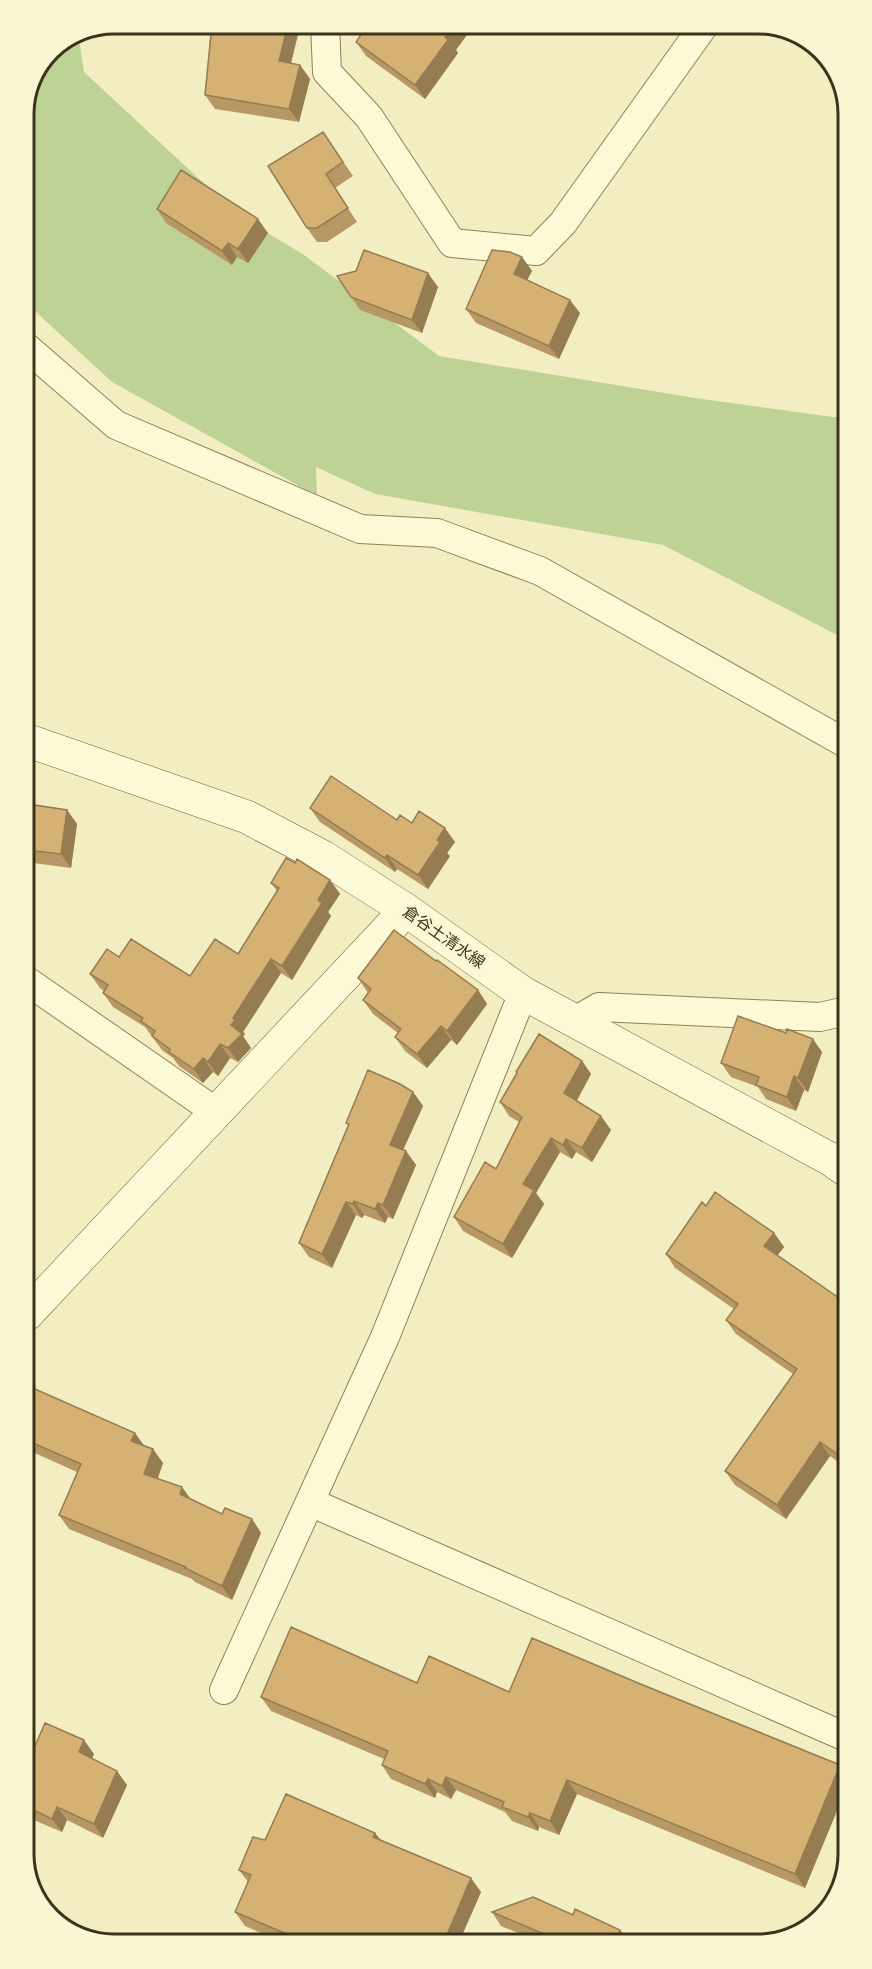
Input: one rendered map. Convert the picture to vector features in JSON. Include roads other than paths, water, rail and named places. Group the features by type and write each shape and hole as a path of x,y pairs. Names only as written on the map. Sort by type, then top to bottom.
{"main road":[{"name":"倉谷土清水線","path":"35,743 247,817 323,856 406,910 523,993 838,1164"},
{"path":"34,1306 406,910"}],"street":[{"path":"325,34 327,72 369,117 452,243 536,251 563,223 697,35"},
{"path":"35,355 116,425 360,529 436,533 540,571 838,739"},
{"path":"34,986 216,1112"},
{"path":"224,1690 385,1337 523,993"},
{"path":"575,1021 599,1007 820,1017 838,1013"},
{"path":"310,1502 838,1734"}]}
